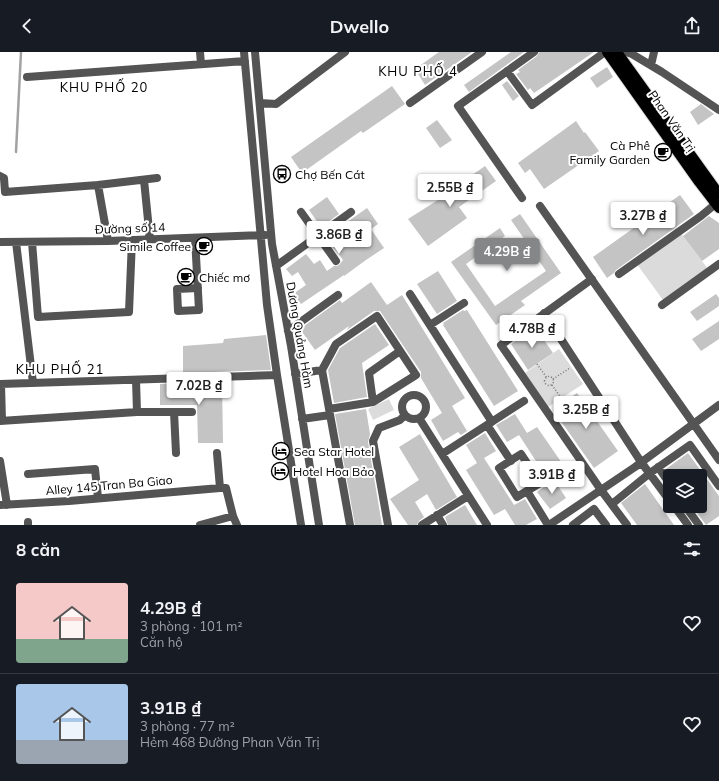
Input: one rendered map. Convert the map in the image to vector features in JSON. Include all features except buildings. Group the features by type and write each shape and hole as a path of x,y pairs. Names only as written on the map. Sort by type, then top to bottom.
{"main road":[{"name":"Phan Văn Trị","path":"606,52 699,182 718,202"},
{"name":"Phan Văn Trị","path":"617,52 718,202"}],"street":[{"path":"200,52 201,64"},
{"path":"244,52 267,305 301,525"},
{"name":"Dương Quảng Hàm","path":"255,52 271,235 320,525"},
{"path":"260,103 276,104 345,52"},
{"path":"410,103 482,52"},
{"path":"522,198 458,106 534,52"},
{"path":"507,71 532,105 606,52"},
{"path":"626,52 651,65 719,110"},
{"path":"651,65 654,52"},
{"path":"27,77 245,61"},
{"path":"0,176 4,178 5,192 98,185 158,178"},
{"path":"144,180 150,240"},
{"path":"98,185 108,241"},
{"path":"619,274 701,216 718,202"},
{"path":"540,206 719,460"},
{"path":"301,212 336,261"},
{"path":"276,266 351,212"},
{"name":"Đường số 14","path":"0,242 150,240 271,235"},
{"path":"195,238 198,288"},
{"path":"32,242 38,317 129,312 132,240"},
{"path":"16,242 33,383"},
{"path":"662,305 719,264"},
{"path":"592,279 501,345 601,490 627,525"},
{"path":"410,294 490,423 510,461"},
{"path":"288,331 338,295"},
{"path":"430,325 464,303"},
{"path":"544,313 641,462 663,491"},
{"path":"302,419 330,412 373,402 416,375 377,316 336,344 322,370 330,412 350,525"},
{"path":"373,402 369,373 400,351"},
{"path":"295,374 322,370"},
{"path":"192,412 137,412 1,421 0,384 277,375"},
{"path":"136,380 137,412"},
{"path":"400,385 407,397"},
{"path":"415,395 423,398 426,409 423,416 412,419 405,415 402,407 404,400 407,397 415,395"},
{"path":"442,454 524,401"},
{"path":"527,491 549,525 641,462 719,405"},
{"path":"174,412 176,452"},
{"path":"388,525 373,441 379,428 400,420 405,415"},
{"path":"419,418 487,525"},
{"path":"612,504 650,473 690,445 719,486"},
{"path":"217,453 220,488 226,488 236,525"},
{"path":"522,454 540,483 527,491 517,497 499,468 522,454"},
{"path":"0,461 3,505"},
{"path":"658,467 663,474"},
{"path":"28,474 95,469 98,498"},
{"name":"Alley 145 Tran Ba Giao","path":"3,505 220,488"},
{"path":"422,525 468,496"},
{"path":"573,525 594,509 606,525"},
{"path":"679,513 688,525"},
{"path":"690,513 699,525"},
{"path":"438,515 443,525"},
{"path":"200,525 233,516"}],"path":[{"path":"547,378 551,377 553,379 577,363"},
{"path":"538,364 547,378 545,381 546,384 549,386 552,385"},
{"path":"553,379 554,383 552,385 561,398"}],"shaded area":[{"path":"680,232 711,273 666,304 636,263"},
{"path":"559,349 583,384 548,407 525,373"},
{"path":"389,399 394,410 373,420 368,409"}],"waterway":[{"path":"16,152 21,52"}],"place":[{"name":"Cà Phê Family Garden","path":"663,152"},
{"name":"Chợ Bến Cát","path":"282,174"},
{"name":"Simile Coffee","path":"204,246"},
{"name":"Chiếc mơ","path":"186,277"},
{"name":"Sea Star Hotel","path":"281,451"},
{"name":"Hotel Hoa Bảo","path":"280,471"}],"district":[{"name":"KHU PHỐ 4","path":"418,71"},
{"name":"KHU PHỐ 20","path":"104,87"},
{"name":"KHU PHỐ 21","path":"60,369"}]}
